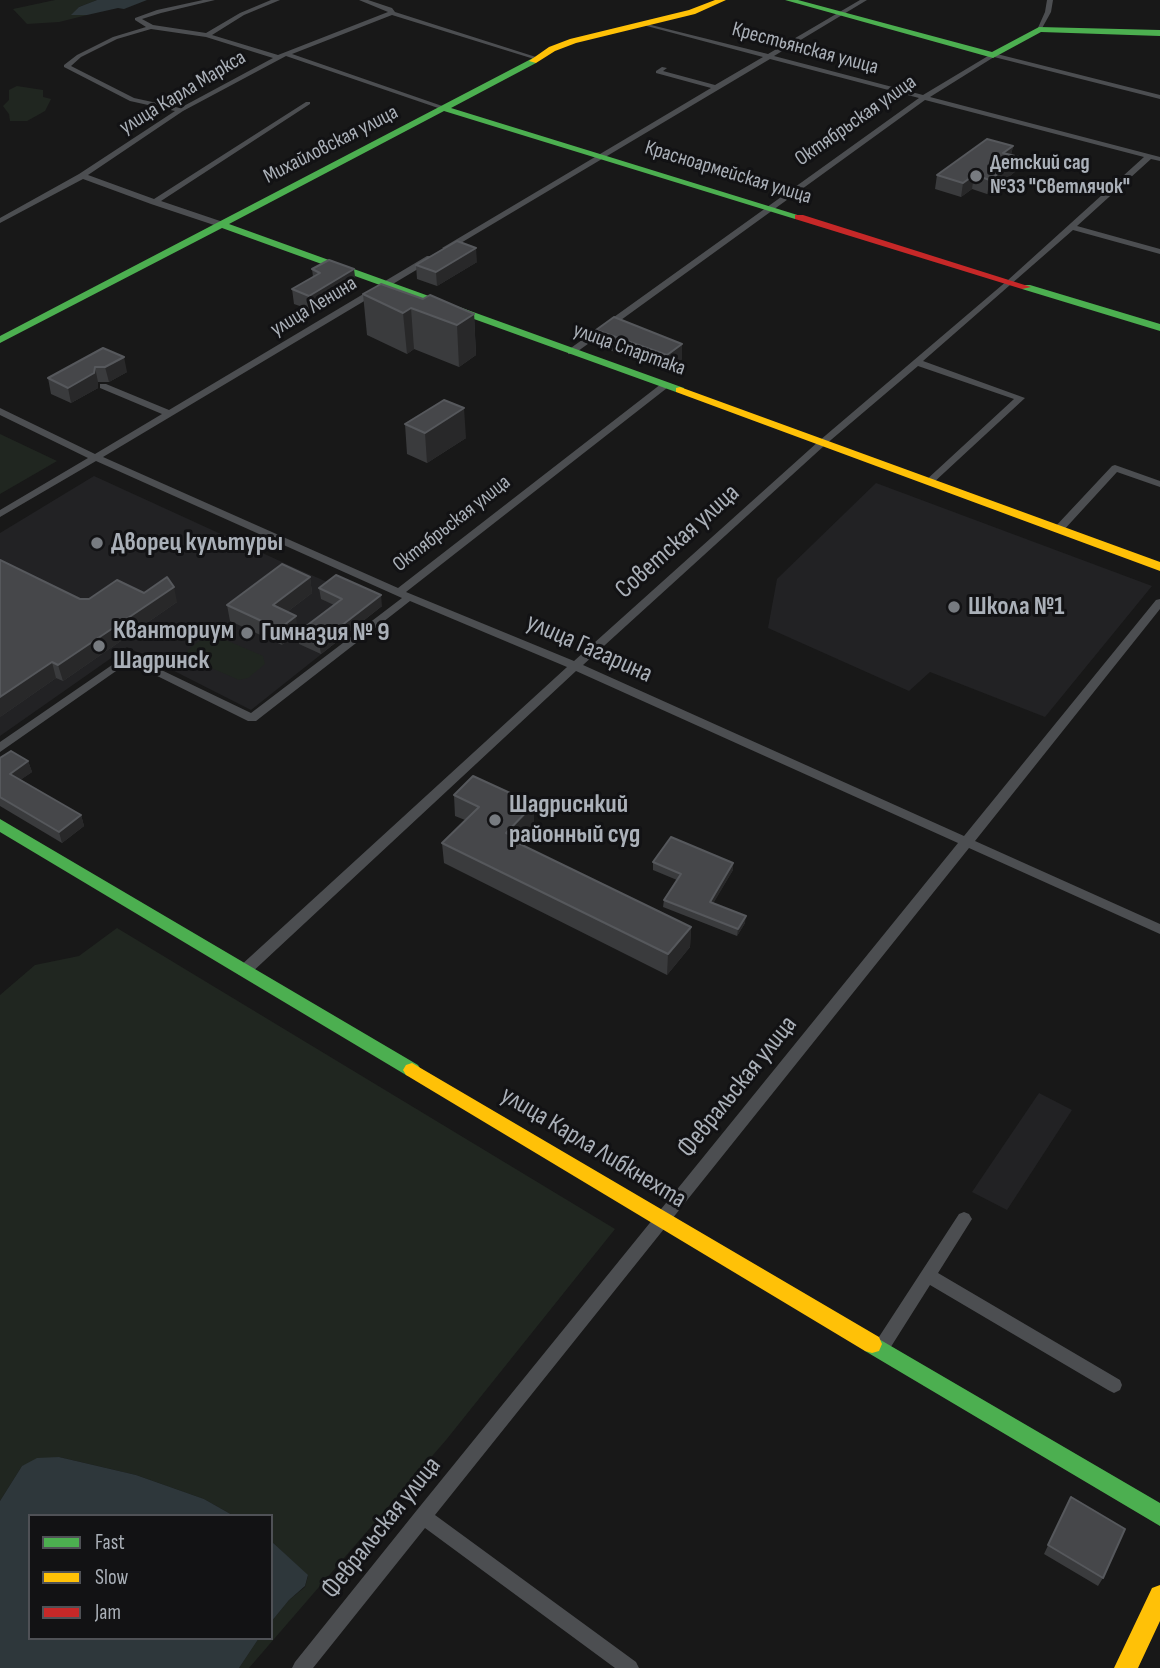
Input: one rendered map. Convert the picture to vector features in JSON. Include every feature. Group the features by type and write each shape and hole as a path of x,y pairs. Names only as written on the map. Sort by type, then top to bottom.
{"street":[{"name":"Красноармейская улица","path":"212,0 159,11 137,19 151,27 207,36 283,56 446,109 1160,328"},
{"path":"207,36 242,14 277,0"},
{"path":"362,0 390,9 391,13 536,58"},
{"name":"Михайловская улица","path":"0,340 515,73 536,58 573,41 692,12 722,0"},
{"path":"789,0 1160,97"},
{"name":"улица Ленина","path":"0,513 864,0"},
{"path":"1050,0 1040,29 1160,33"},
{"name":"улица Карла Маркса","path":"0,221 82,176 181,110 283,56 391,13"},
{"name":"Крестьянская улица","path":"645,24 1155,158"},
{"path":"151,27 115,38 66,66 132,100 181,110"},
{"name":"Октябрьская улица","path":"571,352 923,98 1040,29"},
{"path":"664,68 658,72 718,88"},
{"path":"154,202 308,103"},
{"name":"Советская улица","path":"244,971 822,443 1011,282 1071,227 1155,158"},
{"name":"улица Спартака","path":"82,176 388,283 1160,567"},
{"path":"1071,227 1160,252"},
{"path":"916,362 1020,398 929,482"},
{"path":"103,386 169,413"},
{"name":"Октябрьская улица","path":"0,748 128,657 252,718 664,386"},
{"name":"улица Гагарина","path":"0,411 94,457 404,594 575,666 1160,929"},
{"path":"1058,530 1115,468 1160,484"},
{"name":"Февральская улица","path":"301,1668 1160,602"},
{"name":"улица Карла Либкнехта","path":"0,825 1160,1514"},
{"path":"881,1348 964,1219"},
{"path":"928,1275 1114,1385"},
{"path":"423,1516 629,1668"},
{"path":"1126,1668 1160,1596"}],"shaded area":[{"path":"55,0 97,0 79,7 72,15 87,15 59,22 27,24 13,9"},
{"path":"97,0 147,0 124,9 71,15 79,7"},
{"path":"17,86 43,90 43,97 51,99 45,111 27,121 10,121 3,106 9,100 9,90"},
{"path":"0,434 57,461 0,494"},
{"path":"94,476 382,606 251,710 127,647 0,736 0,533"},
{"name":"Школа №1","path":"876,483 1152,586 1045,717 930,672 909,691 768,628 777,579"},
{"path":"214,635 263,656 265,664 248,678 239,680 186,657 188,650 203,638"},
{"path":"117,928 615,1229 446,1440 249,1668 239,1668 258,1640 273,1640 273,1620 289,1600 305,1587 308,1576 273,1543 273,1514 230,1514 204,1499 136,1475 59,1457 22,1466 0,1501 0,995 35,965 79,956"},
{"path":"1039,1093 1072,1110 1007,1210 972,1192"},
{"path":"59,1457 136,1475 204,1499 230,1514 28,1514 28,1640 258,1640 239,1668 0,1668 0,1501 22,1466 37,1458"},
{"path":"273,1543 308,1575 305,1586 273,1620"}],"building":[{"path":"987,139 1013,146 1003,153 1019,157 990,180 974,175 963,183 937,175"},
{"path":"457,241 476,248 436,272 416,265"},
{"path":"329,260 354,269 309,296 292,289 320,273 312,269"},
{"path":"381,284 423,299 430,295 474,314 457,325 411,308 403,313 363,294"},
{"path":"614,317 682,344 667,355 596,330"},
{"path":"103,348 124,357 105,367 95,367 94,373 68,388 48,378"},
{"path":"444,400 464,408 425,433 405,424"},
{"path":"0,560 80,599 89,599 117,580 144,593 167,577 174,587 58,665 52,662 0,697"},
{"path":"282,564 310,577 273,605 296,616 279,629 227,605"},
{"path":"336,575 381,595 319,643 297,633 342,599 319,588"},
{"path":"11,751 28,761 10,774 81,815 59,832 0,797 0,758"},
{"path":"473,776 534,804 506,833 523,841 520,844 691,927 668,954 442,843 479,807 454,795"},
{"path":"671,837 733,863 710,902 746,916 738,929 664,900 681,874 653,862"},
{"path":"1071,1497 1125,1529 1103,1578 1048,1545"}],"traffic: fast":[{"path":"789,0 993,55 1039,29 1160,33"},
{"path":"0,340 533,61"},
{"path":"446,109 799,217"},
{"path":"223,225 680,390"},
{"path":"1026,287 1160,328"},
{"path":"0,825 412,1070"},
{"path":"872,1344 1160,1515"}],"traffic: slow":[{"path":"533,61 552,49 573,41 692,12 722,0"},
{"path":"680,390 1160,567"},
{"path":"412,1070 872,1344"},
{"path":"1126,1668 1160,1596"}],"traffic: jam":[{"path":"799,217 1026,287"}],"place":[{"name":"Детский сад №33 \"Светлячок\"","path":"976,176"},
{"name":"Дворец культуры","path":"97,543"},
{"name":"Школа №1","path":"954,607"},
{"name":"Гимназия № 9","path":"247,633"},
{"name":"Кванториум Шадринск","path":"99,646"},
{"name":"Шадриснкий районный суд","path":"495,820"}]}
